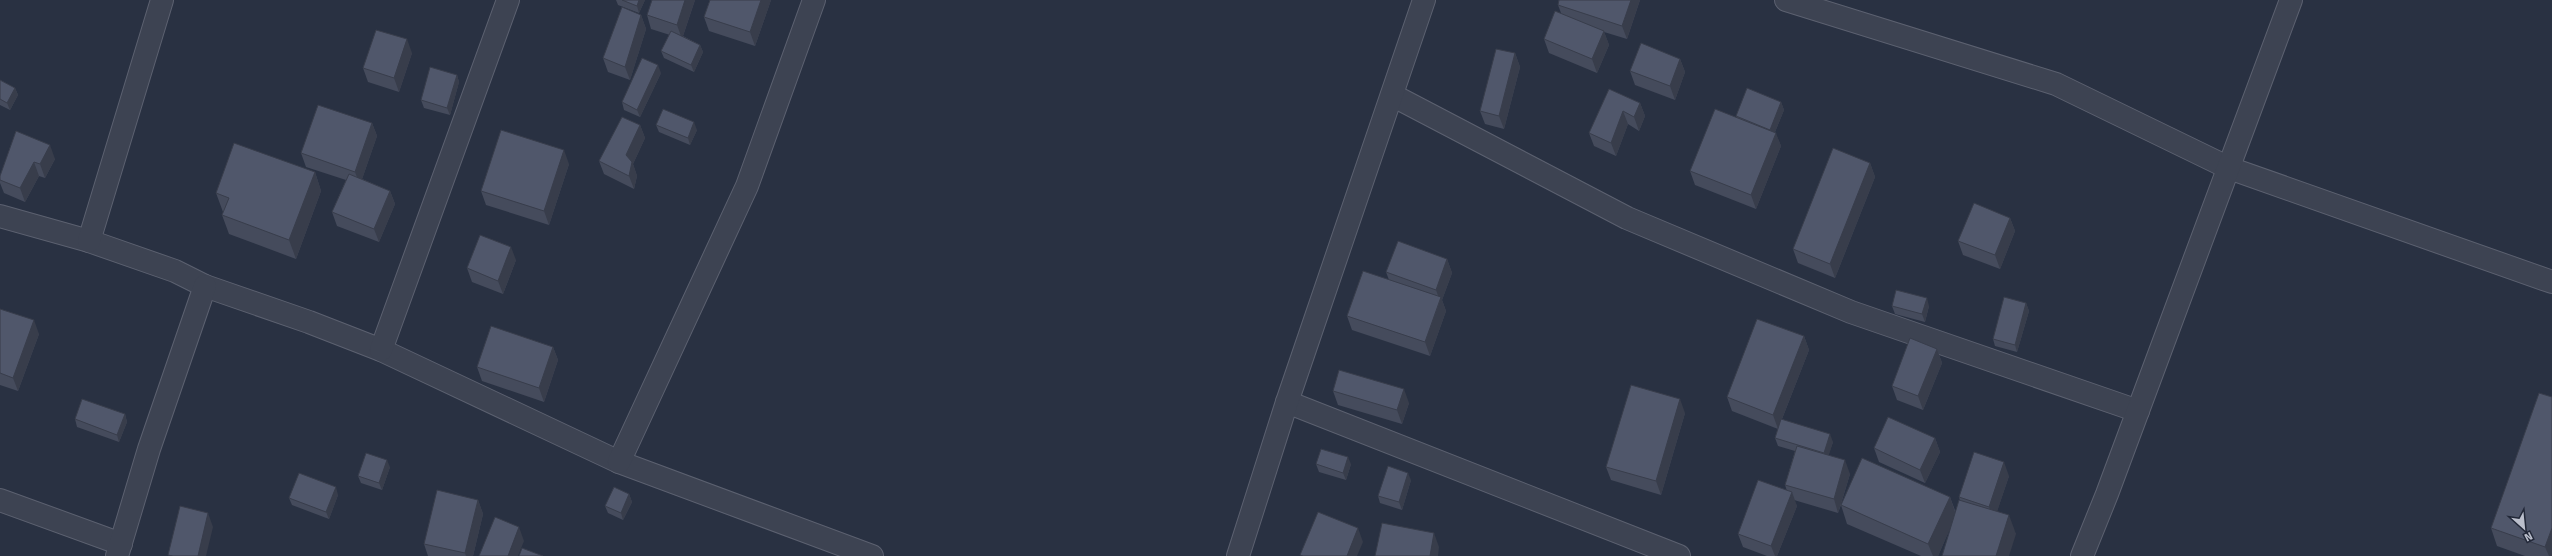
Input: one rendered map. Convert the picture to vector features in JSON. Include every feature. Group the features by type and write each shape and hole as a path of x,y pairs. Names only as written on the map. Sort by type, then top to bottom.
{"street":[{"path":"89,241 162,0"},
{"path":"382,350 508,0"},
{"path":"619,462 747,186 814,0"},
{"path":"1238,556 1287,402 1424,0"},
{"path":"1786,0 2056,84 2229,168 2552,282"},
{"path":"2082,556 2138,411 2291,0"},
{"path":"1392,95 1627,218 1851,312 2138,411"},
{"path":"0,216 89,241 175,271 205,286 309,322 382,350 619,462 872,556"},
{"path":"0,500 119,550 149,449 205,286"},
{"path":"1287,402 1679,556"}],"building":[{"path":"622,0 639,0 637,6"},
{"path":"652,0 685,0 677,25 647,15"},
{"path":"710,0 761,0 750,32 704,17"},
{"path":"1559,0 1631,0 1622,26 1558,5"},
{"path":"622,7 641,15 625,67 603,58"},
{"path":"1555,11 1604,31 1592,59 1544,39"},
{"path":"376,30 407,39 394,78 363,68"},
{"path":"671,31 700,45 691,65 661,51"},
{"path":"1641,43 1680,59 1670,86 1630,71"},
{"path":"1496,49 1515,53 1499,116 1480,111"},
{"path":"642,58 658,65 637,110 622,102"},
{"path":"430,67 457,75 447,108 421,100"},
{"path":"0,80 15,88 7,103 0,99"},
{"path":"1747,88 1781,102 1770,130 1736,116"},
{"path":"1609,89 1640,103 1634,117 1623,111 1611,143 1589,133"},
{"path":"318,105 372,123 355,172 301,153"},
{"path":"663,109 694,122 688,138 656,125"},
{"path":"1715,109 1776,133 1751,195 1690,171"},
{"path":"622,117 640,125 626,155 632,162 629,176 599,161"},
{"path":"501,130 564,150 544,211 481,191"},
{"path":"16,131 50,145 40,164 34,162 20,188 0,180 0,176"},
{"path":"234,143 315,172 289,240 222,215 229,198 216,193"},
{"path":"1833,148 1870,163 1830,264 1793,249"},
{"path":"349,174 390,191 374,229 332,212"},
{"path":"1974,203 2010,218 1995,255 1958,241"},
{"path":"480,235 511,247 498,281 467,268"},
{"path":"1398,241 1447,259 1436,290 1386,272"},
{"path":"1363,271 1441,297 1425,342 1347,316"},
{"path":"1896,290 1927,298 1922,314 1892,306"},
{"path":"2004,297 2026,303 2015,345 1993,339"},
{"path":"0,309 34,320 13,378 0,373"},
{"path":"1757,319 1804,336 1773,415 1727,397"},
{"path":"491,326 553,347 539,388 477,367"},
{"path":"1910,338 1937,349 1918,396 1892,386"},
{"path":"1339,370 1404,389 1397,410 1333,391"},
{"path":"1631,385 1680,399 1656,481 1606,467"},
{"path":"2539,393 2552,397 2552,528 2545,547 2491,528"},
{"path":"82,399 125,414 117,435 75,419"},
{"path":"1888,417 1935,438 1920,470 1874,448"},
{"path":"1781,419 1830,434 1824,453 1775,438"},
{"path":"1797,446 1845,460 1834,499 1785,485"},
{"path":"1321,449 1348,457 1343,473 1316,464"},
{"path":"1974,452 2004,462 1989,507 1959,497"},
{"path":"366,453 387,460 379,483 358,476"},
{"path":"1862,458 1950,497 1928,544 1841,505"},
{"path":"1388,466 1408,473 1399,502 1378,496"},
{"path":"299,473 336,487 326,512 289,498"},
{"path":"1758,480 1792,492 1771,546 1738,534"},
{"path":"614,487 629,494 621,513 605,506"},
{"path":"437,490 478,500 465,553 424,544"},
{"path":"1959,500 2009,515 1996,556 1942,556"},
{"path":"180,506 208,513 198,556 168,555"},
{"path":"1318,512 1358,528 1347,556 1300,555"},
{"path":"495,517 519,527 508,556 479,556"},
{"path":"1382,523 1434,533 1430,556 1375,556"},
{"path":"522,548 543,556 519,556"}]}
